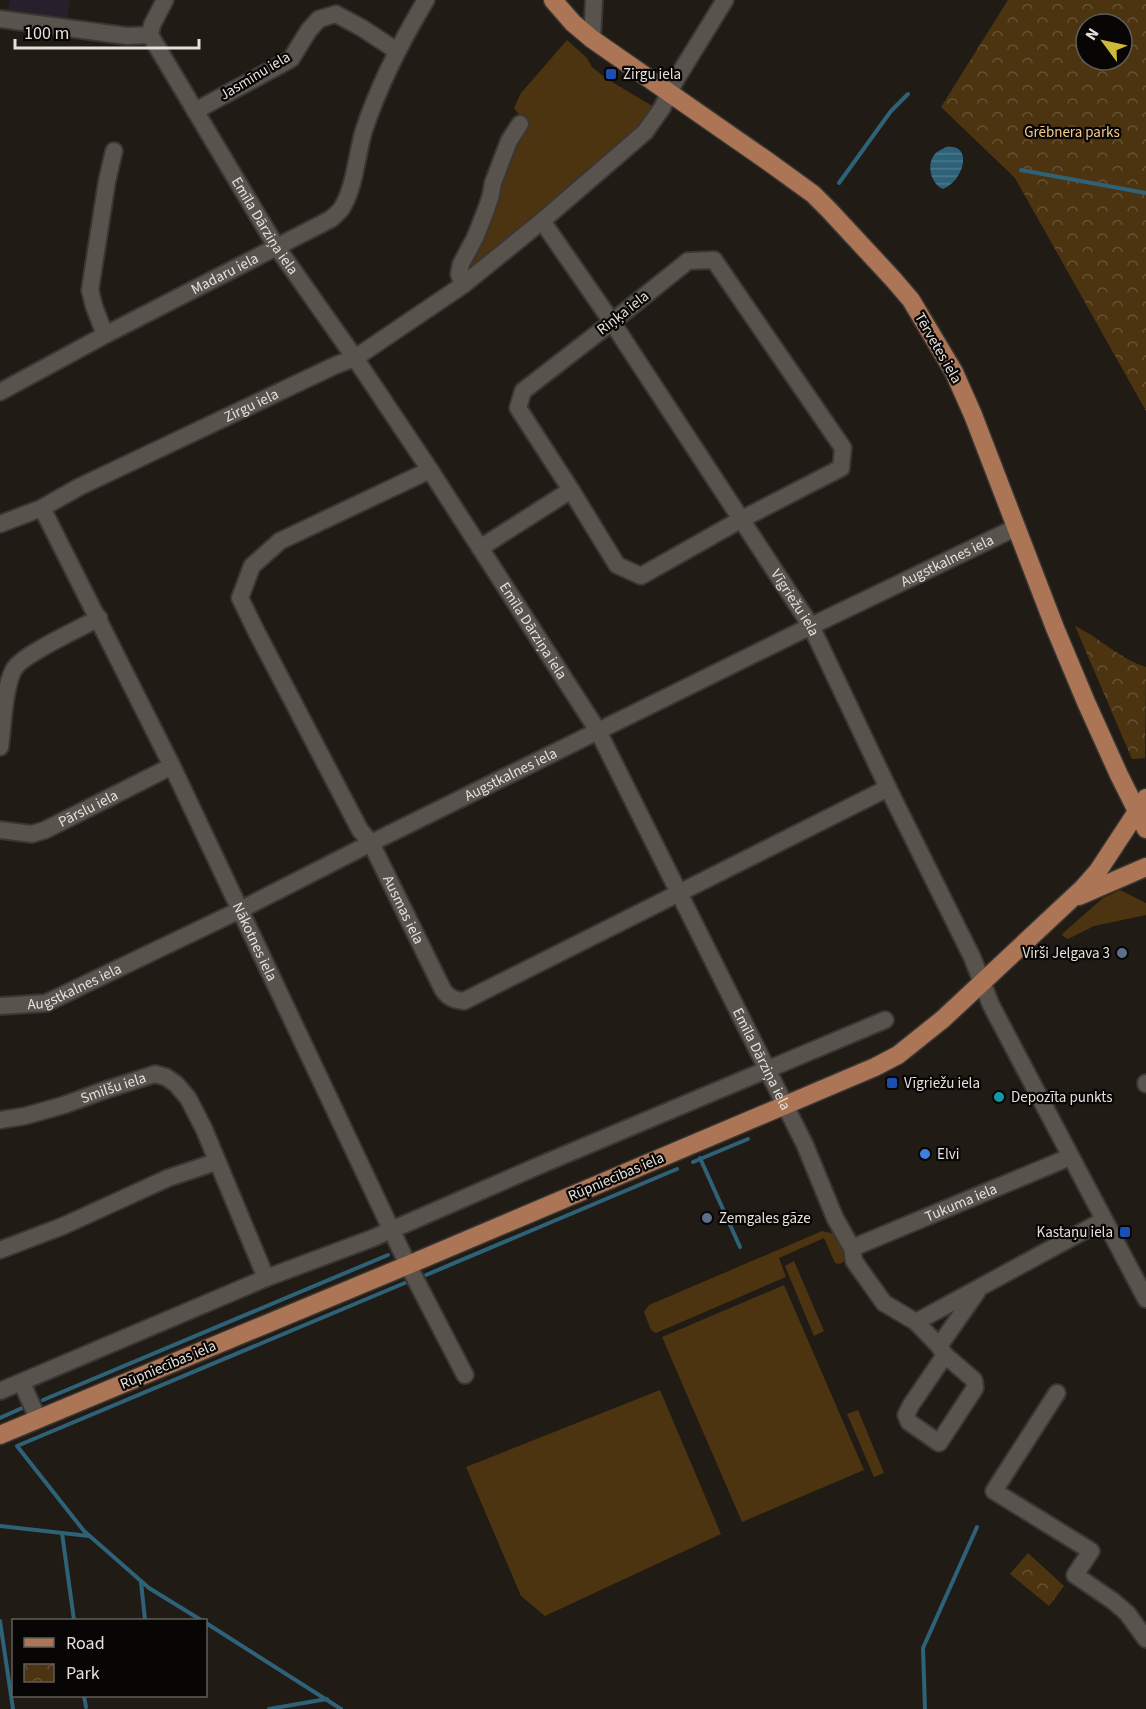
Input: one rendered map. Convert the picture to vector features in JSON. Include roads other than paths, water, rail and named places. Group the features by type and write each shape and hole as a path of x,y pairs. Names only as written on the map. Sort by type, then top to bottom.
{"main road":[{"name":"Tērvetes iela","path":"552,0 573,23 592,39 813,194 911,300 954,372 1086,702 1119,775 1142,804 1146,829"},
{"name":"Rūpniecības iela","path":"0,1435 408,1265 875,1067 898,1055 944,1019 1072,899 1098,870 1142,804"},
{"path":"1072,899 1146,867"}],"street":[{"path":"0,19 153,41 152,25 165,0"},
{"name":"Madaru iela","path":"0,392 105,335 331,219 342,209 350,187 364,130 397,51 426,0"},
{"path":"592,39 594,0"},
{"name":"Zirgu iela","path":"0,524 42,508 79,487 355,358 462,285 542,221 645,132 662,108 675,81 725,0"},
{"name":"Jasmīnu iela","path":"195,111 291,59 309,30 320,19 336,14 362,27 397,51"},
{"name":"Emīla Dārziņa iela","path":"153,41 276,246 430,470 598,731 786,1105 809,1153 835,1218 852,1248 854,1261 884,1303 916,1322 942,1350"},
{"path":"462,285 459,274 461,264 486,210 493,183 509,141 520,124"},
{"path":"105,335 90,290 114,151"},
{"name":"Vīgriežu iela","path":"542,221 612,322 811,626 972,957 982,983 1104,1220 1140,1274 1146,1299"},
{"name":"Riņķa iela","path":"714,260 843,448 841,468 740,520 641,576 617,565 571,490 518,408 523,391 688,261 714,260"},
{"name":"Ausmas iela","path":"430,470 280,541 252,566 240,598 360,830 371,843 448,996 464,1001 888,788"},
{"path":"480,548 571,490"},
{"name":"Nākotnes iela","path":"42,508 172,766 408,1265 465,1375"},
{"name":"Augstkalnes iela","path":"0,1006 46,1003 240,910 811,626 1017,527"},
{"path":"0,747 8,684 15,667 28,656 99,618"},
{"name":"Pārslu iela","path":"0,830 32,834 45,830 172,766"},
{"path":"0,1391 266,1278 392,1229 885,1020"},
{"name":"Smilšu iela","path":"0,1120 25,1116 64,1105 154,1074 166,1077 176,1084 188,1098 204,1129 266,1278"},
{"name":"Tukuma iela","path":"852,1248 1071,1157"},
{"path":"0,1250 63,1226 168,1178 216,1162"},
{"path":"916,1322 1104,1220"},
{"path":"942,1350 974,1380 975,1388 939,1443 909,1422 906,1414 942,1350 979,1289"},
{"path":"22,1383 38,1419"},
{"path":"1057,1393 994,1491 1091,1551 1075,1575 1127,1613 1146,1639"}],"water":[{"path":"946,147 955,147 960,151 963,164 956,178 943,189 933,179 930,164 935,154"}],"waterway":[{"path":"839,183 891,111 908,94"},
{"path":"1021,170 1146,193"},
{"path":"693,1162 748,1139"},
{"path":"700,1158 740,1247"},
{"path":"426,1275 677,1169"},
{"path":"43,1400 388,1255"},
{"path":"199,1619 149,1588 84,1531 17,1446 407,1282"},
{"path":"0,1418 22,1408"},
{"path":"0,1526 89,1536"},
{"path":"925,1709 923,1648 977,1527"},
{"path":"62,1533 74,1619"},
{"path":"141,1582 145,1619"},
{"path":"0,1621 13,1709"},
{"path":"207,1624 341,1709"},
{"path":"84,1697 86,1707"},
{"path":"269,1709 327,1699"}],"place":[{"name":"Zirgu iela","path":"611,74"},
{"name":"Virši Jelgava 3","path":"1122,953"},
{"name":"Vīgriežu iela","path":"892,1083"},
{"name":"Depozīta punkts","path":"999,1097"},
{"name":"Elvi","path":"925,1154"},
{"name":"Zemgales gāze","path":"707,1218"},
{"name":"Kastaņu iela","path":"1125,1232"}],"park label":[{"name":"Grēbnera parks","path":"1072,132"}]}
